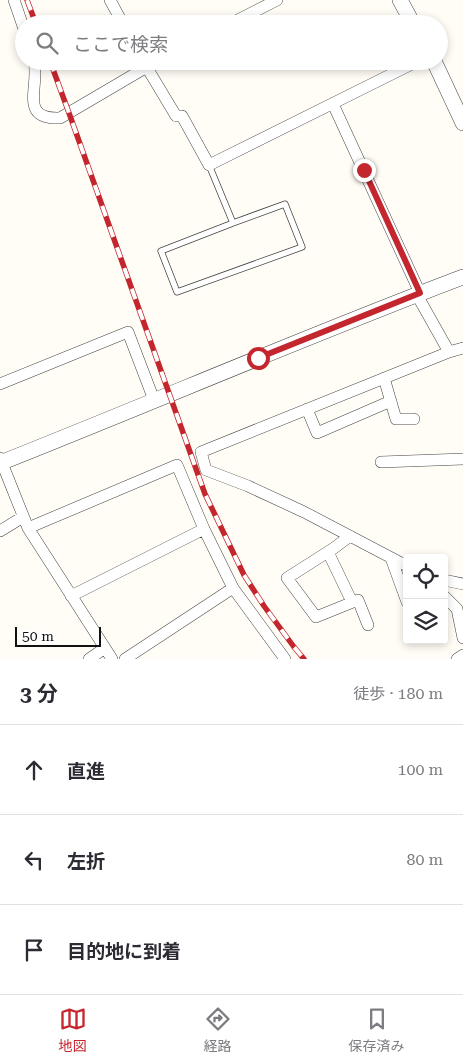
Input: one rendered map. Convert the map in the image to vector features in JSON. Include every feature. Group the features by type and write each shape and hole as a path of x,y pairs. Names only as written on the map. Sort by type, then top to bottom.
{"street":[{"path":"14,0 19,15"},
{"path":"110,0 118,15"},
{"path":"241,15 254,5 277,0"},
{"path":"400,0 408,15"},
{"path":"35,70 34,92 37,113 42,117 51,119 60,118 136,70"},
{"path":"149,70 176,116 182,116 209,165 400,70"},
{"path":"438,70 463,123"},
{"path":"333,104 418,294 449,352"},
{"path":"112,659 26,522 1,461 463,277"},
{"path":"0,384 128,332 154,400"},
{"path":"403,564 304,512 264,493 206,470 201,452 463,348"},
{"path":"384,378 396,419 414,419"},
{"path":"307,409 317,434 391,401"},
{"path":"381,462 463,459"},
{"path":"0,531 177,465 204,530 233,588 285,659"},
{"path":"71,596 204,530"},
{"path":"350,536 287,578 316,617 358,600 368,625"},
{"path":"328,552 352,602"},
{"path":"391,558 406,599"},
{"path":"448,581 463,584"},
{"path":"125,659 233,588"},
{"path":"447,599 457,609 463,638"},
{"path":"89,659 105,648"},
{"path":"457,659 463,655"}],"lane":[{"path":"209,165 233,223"},
{"path":"285,204 302,248 178,292 161,251 233,223 285,204"}],"railway":[{"path":"27,0 33,15"},
{"path":"53,70 205,494 244,575 264,606 304,659"}],"route":[{"path":"258,358 420,293 364,170"}]}
